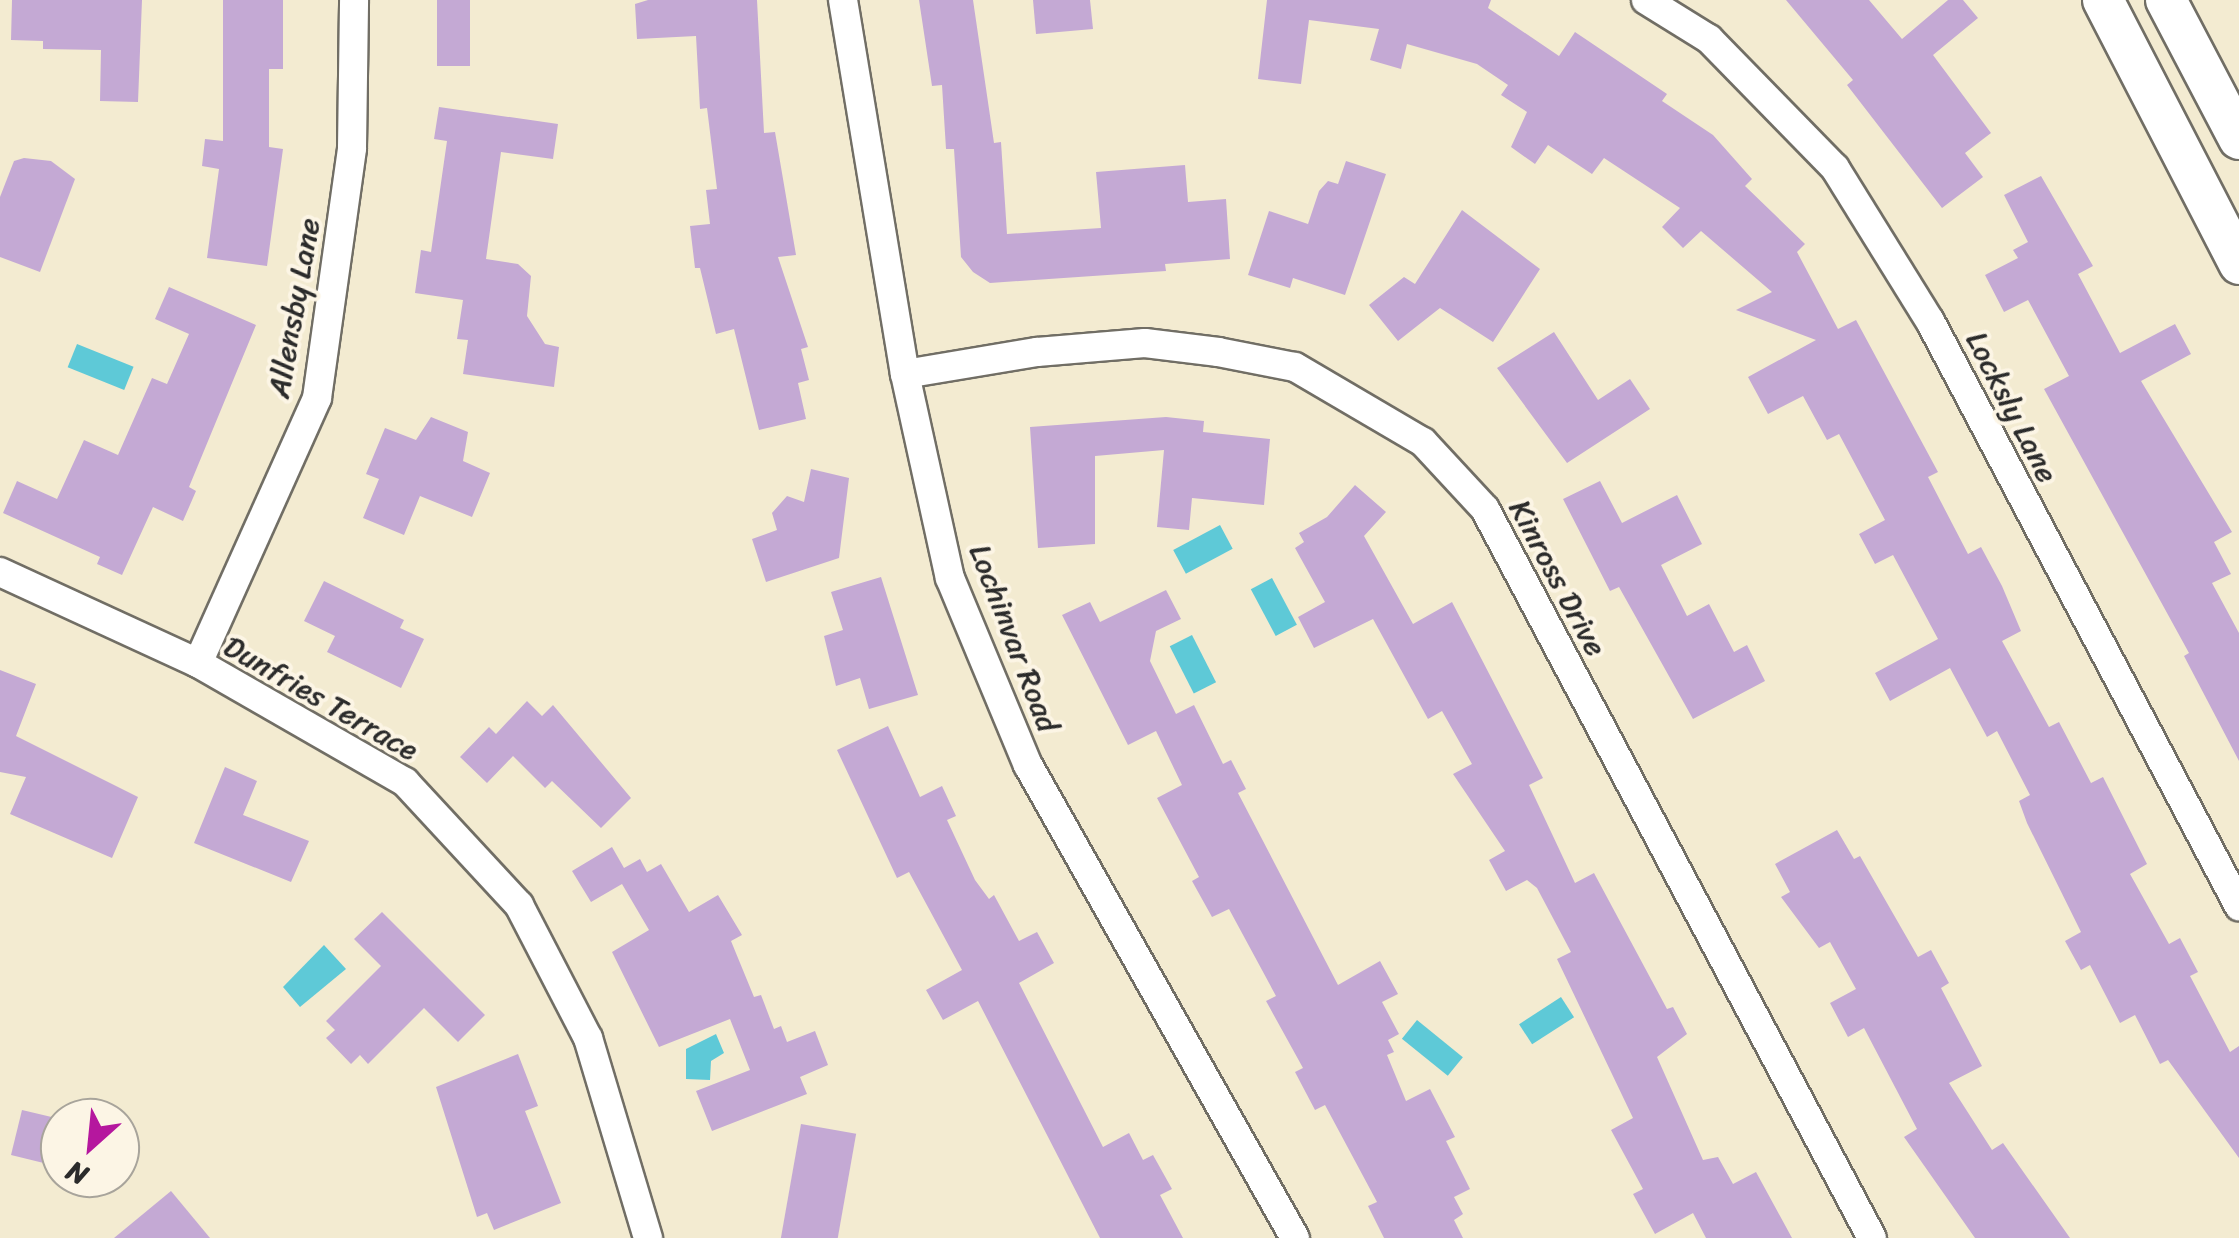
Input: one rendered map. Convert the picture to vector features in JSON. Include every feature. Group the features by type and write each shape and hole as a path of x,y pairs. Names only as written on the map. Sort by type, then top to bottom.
{"main road":[{"path":"2103,0 2239,264"},
{"path":"2166,0 2239,139"}],"street":[{"name":"Allensby Lane","path":"198,664 316,398 352,148 354,0"},
{"name":"Lochinvar Road","path":"843,0 905,374 950,578 1028,765 1295,1238"},
{"name":"Locksly Lane","path":"1646,0 1710,39 1834,168 1930,321 2239,906"},
{"name":"Kinross Drive","path":"905,374 1037,352 1145,343 1218,352 1295,366 1422,442 1485,509 1872,1238"},
{"name":"Dunfries Terrace","path":"0,572 198,664 405,782 519,905 588,1038 648,1238"}],"water":[{"path":"77,344 134,367 124,390 68,367"},
{"path":"1220,525 1233,549 1186,574 1173,550"},
{"path":"1272,578 1297,625 1276,636 1251,589"},
{"path":"1192,635 1216,682 1194,694 1170,646"},
{"path":"324,945 346,969 300,1007 283,987"},
{"path":"1561,997 1574,1017 1532,1044 1519,1024"},
{"path":"1417,1020 1463,1057 1448,1076 1402,1039"},
{"path":"716,1034 724,1053 711,1061 710,1080 686,1079 686,1049"}],"building":[{"path":"12,0 142,0 138,102 100,101 101,50 43,49 43,41 11,40"},
{"path":"223,0 283,0 283,69 269,69 269,147 283,149 267,266 207,258 219,169 202,166 205,139 223,141"},
{"path":"437,0 470,0 470,66 437,66"},
{"path":"648,0 757,0 764,133 775,132 796,255 778,257 808,347 801,349 809,380 798,383 806,419 759,430 734,329 716,334 700,268 695,268 690,226 710,224 706,190 717,189 707,108 700,109 696,36 637,39 635,4"},
{"path":"919,0 973,0 994,143 1001,142 1007,234 1101,228 1096,172 1185,165 1188,202 1226,199 1230,259 1165,264 1166,271 990,283 973,272 961,257 954,149 946,149 942,85 932,86"},
{"path":"1033,0 1090,0 1093,29 1036,34"},
{"path":"1267,0 1491,0 1488,8 1559,56 1575,32 1667,94 1662,101 1713,135 1752,179 1745,186 1805,244 1797,252 1838,329 1856,320 1938,472 1928,477 1968,554 1981,547 2002,586 2021,631 2002,641 2049,727 2059,722 2091,783 2103,777 2147,864 2130,874 2169,944 2180,938 2198,972 2190,976 2230,1052 2239,1046 2239,1158 2168,1060 2160,1064 2135,1015 2120,1023 2090,965 2081,970 2065,941 2081,932 2019,801 2030,795 1997,731 1987,737 1950,668 1890,701 1875,673 1938,639 1893,555 1875,564 1859,534 1885,520 1839,434 1827,440 1803,396 1768,414 1748,377 1816,340 1736,310 1772,292 1701,231 1683,248 1662,227 1680,208 1604,158 1592,174 1548,145 1535,164 1511,147 1527,112 1501,95 1508,85 1477,64 1407,44 1401,69 1370,60 1379,29 1309,20 1301,84 1258,79"},
{"path":"1786,0 1869,0 1902,39 1948,0 1963,0 1978,18 1933,55 1991,133 1965,153 1983,177 1942,208 1847,85 1853,80"},
{"path":"439,107 558,124 553,159 501,152 486,259 518,264 531,276 527,316 545,344 559,347 554,387 463,374 468,340 457,339 463,300 415,293 421,250 431,252 447,141 434,139"},
{"path":"14,161 51,161 75,179 40,272 0,257 0,197"},
{"path":"1346,161 1386,174 1345,295 1293,278 1290,288 1248,275 1269,211 1308,224 1319,191 1328,181 1338,184"},
{"path":"2041,176 2093,266 2078,274 2120,353 2175,324 2191,354 2141,381 2232,532 2214,542 2231,574 2212,583 2239,633 2239,761 2184,656 2189,653 2044,389 2069,376 2028,300 2004,312 1985,275 2018,258 2013,250 2028,242 2004,195"},
{"path":"1462,210 1540,269 1493,342 1440,308 1398,341 1369,305 1404,277 1415,284"},
{"path":"169,287 256,325 189,487 196,491 183,521 153,507 122,575 97,564 100,557 3,513 17,481 57,499 84,440 118,455 152,378 167,384 189,334 155,319"},
{"path":"1554,332 1598,400 1630,379 1650,409 1567,463 1497,368"},
{"path":"431,417 468,432 463,461 490,473 472,517 420,496 404,535 363,518 379,479 366,474 385,428 416,440"},
{"path":"1166,417 1204,421 1203,432 1270,439 1264,505 1192,498 1189,530 1157,527 1164,450 1095,456 1095,544 1038,548 1030,427"},
{"path":"811,469 849,478 839,558 766,582 752,539 777,530 772,513 787,496 804,502"},
{"path":"1600,481 1622,523 1677,495 1702,544 1661,565 1687,616 1709,604 1734,652 1747,645 1765,681 1693,719 1619,587 1610,591 1563,499"},
{"path":"1355,485 1386,512 1364,536 1413,624 1452,602 1543,778 1529,785 1575,883 1594,873 1667,1009 1673,1007 1687,1034 1657,1057 1703,1160 1718,1157 1733,1184 1756,1172 1792,1238 1706,1238 1693,1213 1655,1234 1633,1194 1643,1189 1611,1130 1633,1118 1557,959 1571,952 1537,888 1527,880 1506,891 1489,860 1505,851 1453,774 1472,764 1442,711 1428,719 1373,619 1314,648 1298,617 1325,602 1295,548 1304,542 1299,533 1327,517"},
{"path":"881,577 918,695 869,709 860,678 836,686 824,636 843,630 831,592"},
{"path":"324,581 404,620 400,628 424,639 401,688 327,652 335,636 304,621"},
{"path":"1166,590 1181,619 1156,631 1150,661 1176,714 1194,705 1223,764 1231,760 1246,789 1238,793 1338,985 1380,961 1398,994 1382,1002 1399,1034 1388,1040 1394,1052 1387,1055 1406,1101 1430,1089 1455,1137 1446,1141 1470,1189 1454,1197 1463,1214 1454,1220 1463,1238 1384,1238 1368,1206 1377,1202 1325,1105 1315,1110 1295,1072 1303,1068 1266,1001 1276,996 1229,909 1212,917 1192,881 1199,877 1157,798 1182,785 1156,731 1128,745 1062,615 1090,602 1100,622"},
{"path":"0,670 36,684 16,736 138,797 112,858 10,814 26,777 0,772"},
{"path":"527,701 542,716 553,705 631,798 601,828 552,781 545,788 513,756 487,783 460,757 489,727 496,734"},
{"path":"888,726 920,797 942,786 956,816 947,820 975,880 989,899 994,895 1019,941 1037,932 1054,963 1019,983 1103,1147 1129,1133 1143,1160 1153,1155 1172,1189 1160,1195 1183,1238 1100,1238 978,1001 943,1020 926,990 962,970 909,872 897,878 837,750"},
{"path":"225,767 257,781 243,815 309,841 291,882 194,843"},
{"path":"1837,830 1854,859 1860,856 1918,957 1931,950 1949,983 1941,988 1982,1066 1949,1083 1992,1150 2003,1143 2070,1238 1975,1238 1904,1137 1917,1129 1864,1028 1848,1037 1830,1003 1856,989 1830,942 1819,948 1781,897 1790,892 1775,864"},
{"path":"612,847 624,868 640,859 647,872 661,864 689,912 718,895 742,935 731,941 754,997 761,995 774,1029 781,1026 787,1042 815,1031 828,1065 800,1077 807,1094 712,1131 696,1091 750,1070 730,1019 659,1047 612,952 649,930 622,884 591,902 572,871"},
{"path":"382,912 485,1015 458,1042 424,1008 368,1064 360,1055 351,1064 326,1038 335,1030 326,1021 381,966 354,939"},
{"path":"518,1054 538,1106 525,1111 561,1203 494,1230 487,1213 477,1217 436,1087"},
{"path":"22,1110 40,1114 40,1162 11,1155"},
{"path":"801,1124 856,1134 838,1238 781,1238"},
{"path":"171,1191 210,1238 114,1238"}]}
